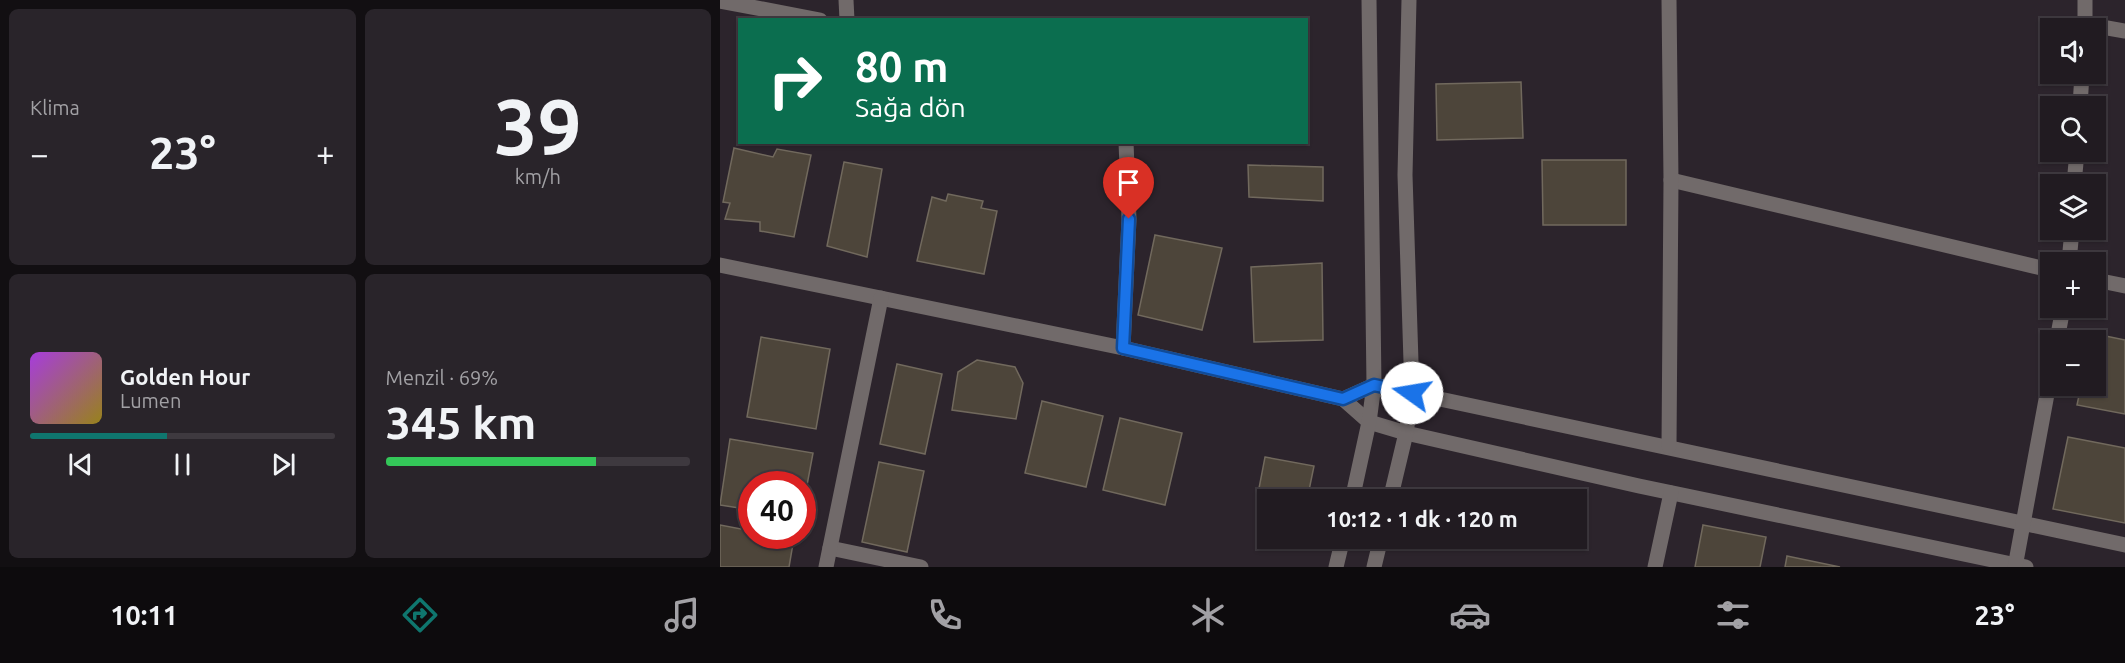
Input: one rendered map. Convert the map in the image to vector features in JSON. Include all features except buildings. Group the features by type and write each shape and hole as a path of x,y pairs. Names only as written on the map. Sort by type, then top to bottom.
{"street":[{"path":"846,0 847,18"},
{"path":"1355,489 1370,422 1374,385 1369,0"},
{"path":"1393,489 1406,433 1412,393 1405,175 1409,0"},
{"path":"1669,0 1671,180 1669,446"},
{"path":"2085,0 2085,18"},
{"path":"720,2 809,18"},
{"path":"2106,29 2125,31"},
{"path":"1123,348 1128,229 1126,144"},
{"path":"1671,180 2040,268"},
{"path":"720,265 1123,348 1343,399 1370,422 1406,433 1671,493 2019,566 2047,396"},
{"path":"2106,282 2125,286"},
{"path":"826,567 882,298"},
{"path":"1343,399 1374,385 1669,446 2125,545"},
{"path":"1655,567 1671,493"},
{"path":"830,548 921,567"},
{"path":"1336,567 1340,549"},
{"path":"1374,567 1378,549"}],"route":[{"path":"1129,219 1123,348 1343,399 1374,385 1412,393"}]}
